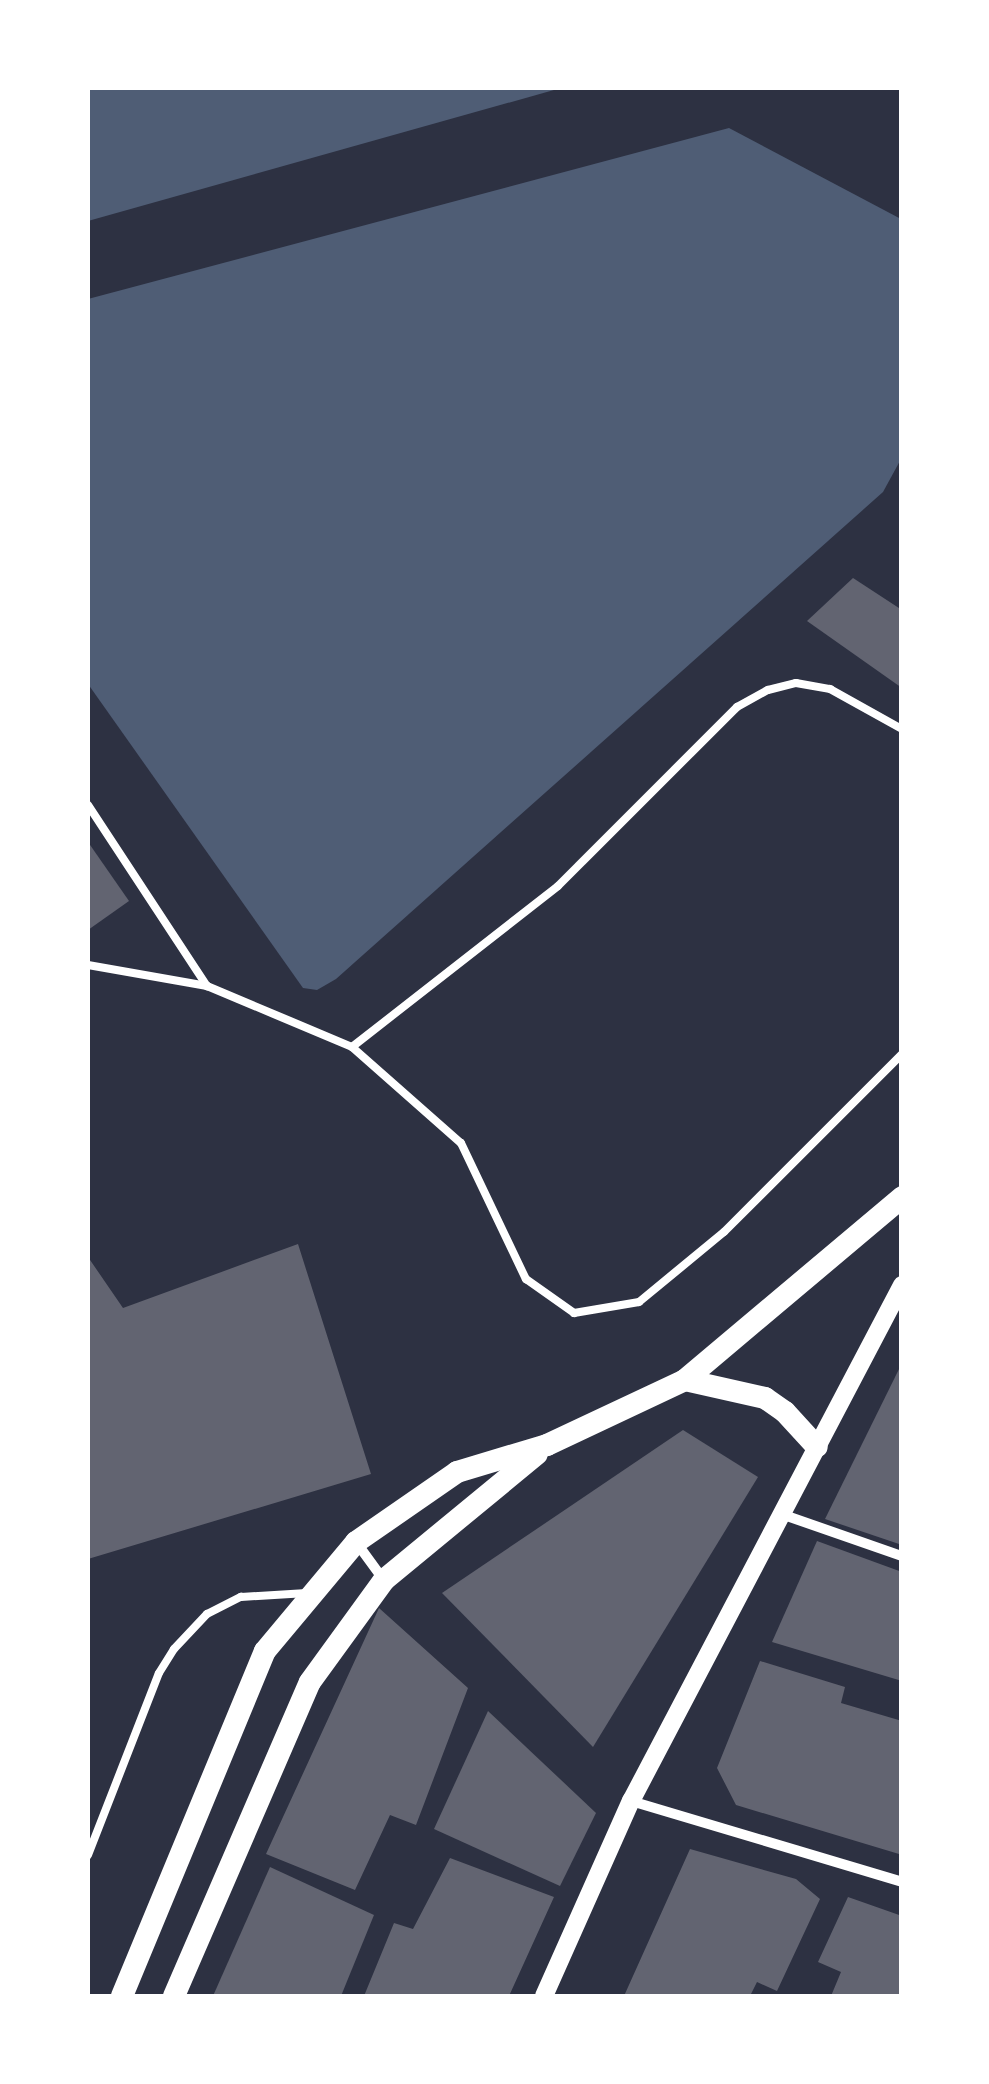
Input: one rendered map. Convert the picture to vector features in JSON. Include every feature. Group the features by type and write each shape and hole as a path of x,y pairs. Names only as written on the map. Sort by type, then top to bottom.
{"main road":[{"path":"122,1996 265,1651 356,1542 456,1472 547,1446 685,1380 902,1197"},
{"path":"685,1380 765,1398 785,1412 817,1447"},
{"path":"174,1996 310,1682 384,1580 547,1446"}],"street":[{"path":"544,1996 631,1801 902,1285"},
{"path":"784,1515 902,1556"},
{"path":"356,1542 384,1580"},
{"path":"631,1801 902,1882"}],"lane":[{"path":"352,1047 558,886 737,706 768,690 796,683 830,690 902,729"},
{"path":"88,805 206,986"},
{"path":"88,965 206,986 352,1047 460,1143 526,1279 574,1313 639,1302 724,1232 902,1054"},
{"path":"88,1854 158,1673 174,1648 207,1614 241,1597 311,1593"}],"water":[{"path":"88,88 561,88 88,221"},
{"path":"729,128 901,219 901,459 883,492 336,979 317,990 303,988 88,684 88,299"}],"building":[{"path":"853,578 902,610 902,688 807,621"},
{"path":"88,842 129,901 88,930"},
{"path":"298,1244 371,1474 88,1559 88,1257 123,1308"},
{"path":"902,1363 902,1545 825,1519"},
{"path":"683,1430 758,1477 593,1747 442,1593"},
{"path":"817,1541 902,1572 902,1681 772,1642"},
{"path":"379,1608 468,1688 416,1825 390,1815 355,1890 266,1854"},
{"path":"760,1661 845,1687 841,1703 902,1721 899,1854 736,1805 717,1768"},
{"path":"488,1711 596,1813 560,1886 434,1829"},
{"path":"690,1849 796,1879 820,1899 777,1991 757,1982 750,1996 624,1996"},
{"path":"450,1858 554,1897 509,1996 364,1996 394,1923 413,1929"},
{"path":"270,1867 374,1915 341,1996 213,1996"},
{"path":"848,1897 902,1916 902,1996 831,1996 841,1972 818,1962"}]}
